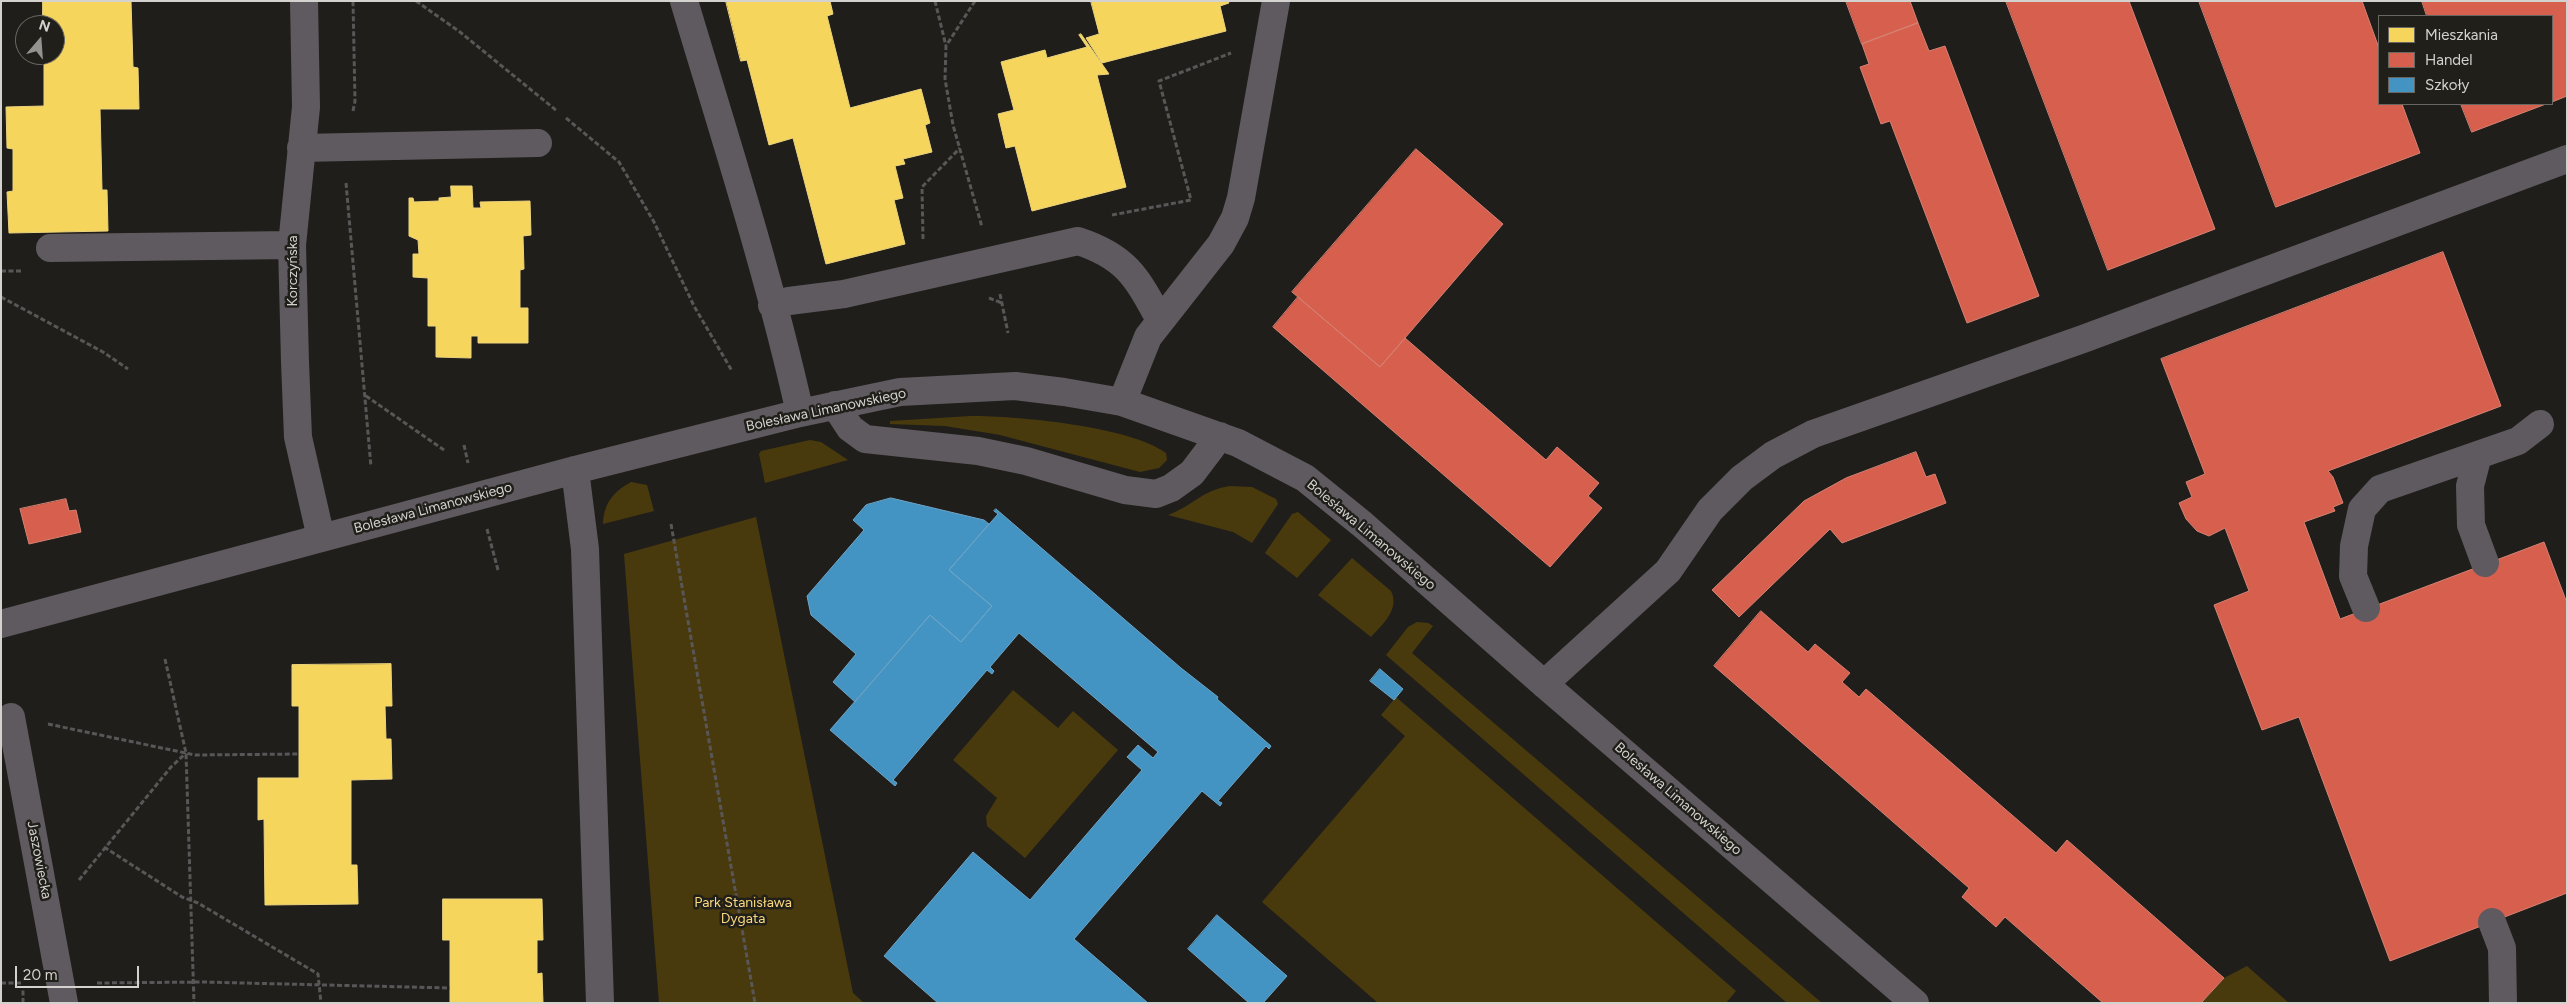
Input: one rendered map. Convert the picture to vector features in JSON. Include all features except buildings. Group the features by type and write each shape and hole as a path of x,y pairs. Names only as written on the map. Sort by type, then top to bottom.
{"street":[{"name":"Korczyńska","path":"304,1 306,107 292,245 298,437 321,538"},
{"path":"684,1 743,197 800,413"},
{"path":"1122,402 1148,337 1222,244 1235,218 1241,198 1276,1"},
{"path":"301,148 538,143"},
{"path":"1544,684 1668,571 1710,510 1742,478 1773,455 1813,434 2083,338 2567,160"},
{"path":"772,305 844,294 1078,241 1095,246 1119,260 1132,271 1160,320"},
{"path":"50,248 292,245"},
{"name":"Bolesława Limanowskiego","path":"1,624 575,470 800,413 900,392 1015,386 1122,402 1238,443 1305,478 1362,524 1544,684 1915,1003"},
{"path":"835,405 850,428 865,439 978,451 1026,461 1125,490 1156,494 1171,488 1192,473 1220,436"},
{"path":"2366,608 2353,576 2354,546 2362,509 2380,489 2518,441 2540,424"},
{"path":"2478,455 2470,486 2471,525 2486,563"},
{"path":"575,470 585,549 600,1003"},
{"name":"Jaszowiecka","path":"12,719 49,911 62,993"},
{"path":"2492,922 2502,948 2503,1003"}],"path":[{"path":"353,1 355,101 348,131 348,146 344,165 371,467"},
{"path":"416,1 460,32 619,162 654,222 694,306 732,371"},
{"path":"936,1 946,46 946,80 960,148 991,260 1008,333"},
{"path":"946,46 975,1"},
{"path":"1103,216 1191,200 1159,81 1237,51"},
{"path":"923,242 922,187 960,148"},
{"path":"1,297 103,352 128,369"},
{"path":"365,396 444,450"},
{"path":"464,445 468,463"},
{"path":"485,521 498,570"},
{"path":"671,524 754,1003"},
{"path":"165,659 186,753 194,1003"},
{"path":"12,719 23,719 186,753 299,754"},
{"path":"49,911 85,873 104,847 171,767 186,753"},
{"path":"104,847 190,900 318,974 321,984 322,1003"},
{"path":"1,983 23,982 62,993 193,982 450,988"},
{"path":"23,982 23,1003"}],"green space":[{"path":"971,416 1016,418 1100,429 1149,444 1166,453 1167,460 1159,468 1140,472 1000,435 945,426 890,424 890,421"},
{"path":"810,440 821,442 848,460 765,483 759,454 761,451"},
{"path":"631,482 647,485 654,511 603,524 605,510 614,494"},
{"path":"1230,486 1252,487 1276,499 1278,504 1252,543 1233,532 1168,515 1212,491"},
{"path":"1298,512 1331,540 1297,578 1265,553 1292,514"},
{"name":"Park Stanisława Dygata","path":"756,517 853,993 864,1003 659,1003 624,554"},
{"path":"1352,558 1391,591 1393,598 1392,610 1389,616 1371,637 1318,595"},
{"path":"1417,622 1428,623 1433,626 1412,653 1822,1003 1787,1003 1386,655 1408,627"},
{"path":"1013,690 1058,728 1073,711 1118,750 1025,858 987,826 986,816 997,798 953,760"},
{"path":"1396,697 1736,991 1726,1003 1378,1003 1262,902 1405,736 1381,715"},
{"path":"2247,966 2289,1003 2201,1003 2224,978"}]}
